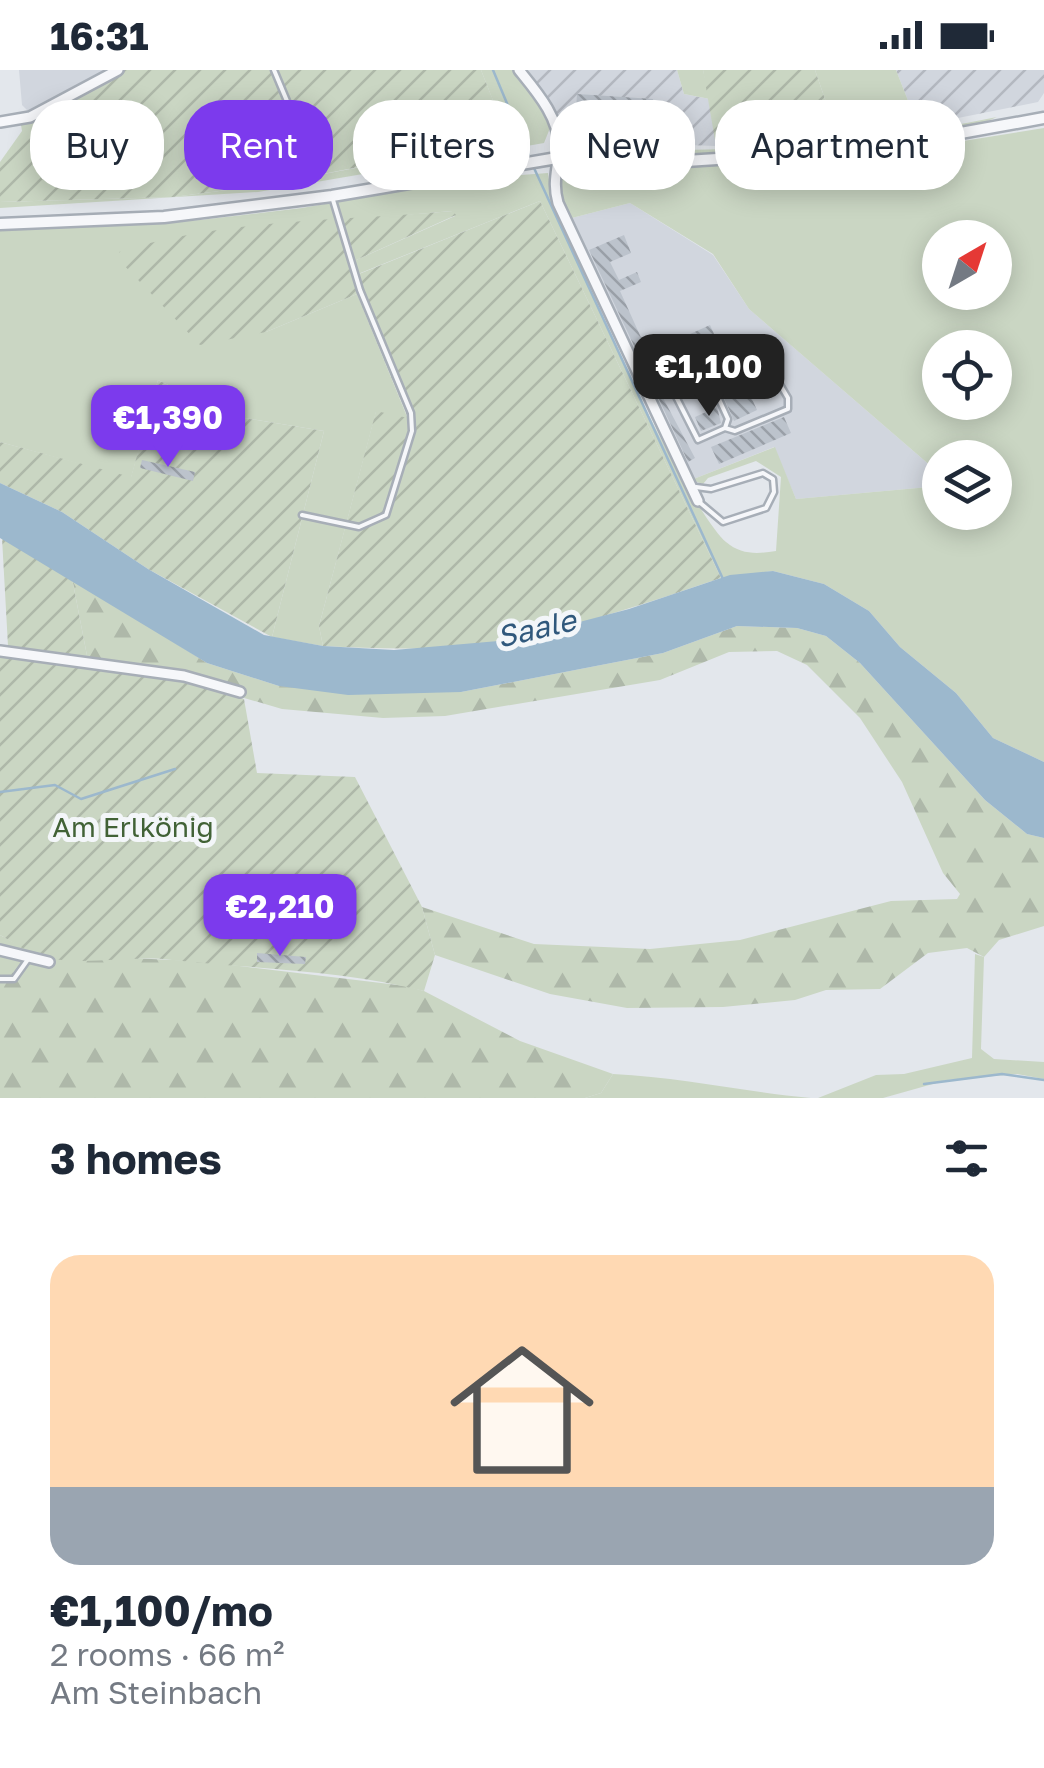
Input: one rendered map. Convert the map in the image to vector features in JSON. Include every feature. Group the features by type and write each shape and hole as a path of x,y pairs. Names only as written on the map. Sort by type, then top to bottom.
{"street":[{"path":"0,122 30,117 118,70"},
{"path":"518,70 550,115"},
{"path":"695,160 808,156 947,138 1044,118"},
{"path":"0,224 164,217 332,196 550,159"},
{"path":"556,190 558,204 636,378 698,501"},
{"path":"0,651 184,676 240,692"},
{"path":"0,950 49,962"}],"lane":[{"path":"274,70 287,100"},
{"path":"302,514 359,527 386,514 412,431 411,413 360,290 332,196"},
{"path":"661,367 698,440 725,428 735,432 788,408 788,398 754,341"},
{"path":"636,378 700,349 728,419 725,428"},
{"path":"691,486 711,489 763,473 773,479 774,492 766,508 723,522 698,501"},
{"path":"0,979 14,979 29,958"}],"shaded area":[{"path":"19,70 110,70 54,100 30,100 30,113 22,105"},
{"path":"528,70 677,70 684,94 710,99 715,146 695,145 695,100 550,103"},
{"path":"896,70 1044,70 1044,93 1038,102 965,117 965,100 908,100"},
{"path":"630,203 713,255 749,309 922,458 922,488 796,499 774,447 691,480 568,219"}],"green space":[{"path":"124,70 481,70 493,100 353,100 353,168 333,172 333,100 184,100 184,190 227,190 173,197 0,202 0,162 22,131 21,125 30,122 30,190 164,190 164,100 75,100"},
{"path":"481,70 512,70 538,102 550,128 544,143 530,145 530,100 493,100"},
{"path":"677,70 703,70 710,99 684,94"},
{"path":"703,70 815,70 825,100 715,100 715,140"},
{"path":"815,70 896,70 908,100 825,100"},
{"path":"997,117 976,126 965,128 965,123"},
{"path":"1044,128 1044,762 993,738 956,693 900,647 869,611 824,584 773,571 721,578 540,201 358,274 354,261 455,216 452,211 327,222 266,332 357,294 408,419 376,412 319,626 323,646 272,637 324,431 232,416 158,380 131,478 0,442 0,230 200,220 302,208 403,190 530,190 530,174 548,173 550,190 573,249 624,365 682,478 726,542 750,552 776,551 781,477 756,461 708,478 703,484 691,480 775,447 796,499 922,488 922,530 1012,530 1012,440 922,440 922,458 749,309 713,254 630,203 568,219 562,190 695,190 695,167 715,166 715,190 965,190 965,141"},
{"path":"715,149 715,153 695,154 695,150"},
{"path":"353,168 353,176 333,179 333,172"},
{"path":"227,190 270,190 258,192 0,208 0,202 173,197"},
{"path":"540,201 721,578 593,619 492,643 419,649 323,646 319,626 376,411 408,418 357,294 266,332 200,345 120,261 119,252 200,233 284,222 453,211 456,215 354,261 359,274"},
{"path":"158,380 232,416 324,431 272,637 148,569 62,512 0,483 0,442 131,477"},
{"name":"Am Erlkönig","path":"2,538 72,578 89,666 183,680 244,699 257,773 355,777 422,907 435,955 424,991 298,971 155,959 50,958 0,935 0,647 8,646"},
{"path":"72,578 207,663 279,686 461,692 663,653 737,626 797,628 826,636 860,663 985,800 1027,834 1044,838 1044,926 999,940 984,957 967,948 928,953 880,989 826,990 795,1000 723,1007 627,1008 550,994 435,955 422,907 534,944 650,949 740,940 891,901 957,899 960,894 943,873 902,782 860,718 807,665 777,651 729,652 660,680 445,716 383,718 282,709 183,680 89,666"},
{"path":"0,935 35,954 198,961 406,986 424,991 520,1041 613,1074 601,1093 585,1098 0,1098"},
{"path":"975,954 984,957 981,1049 994,1059 1044,1062 1044,1079 1017,1074 947,1080 883,1098 818,1098 876,1075 904,1074 972,1058"},
{"path":"613,1074 811,1098 585,1098 601,1093"}],"water":[{"path":"0,483 62,512 148,569 264,635 323,646 394,650 511,640 629,609 730,575 773,571 824,584 869,611 900,647 956,693 993,738 1044,762 1044,838 1027,834 985,800 860,663 826,636 797,628 737,626 663,653 461,692 348,695 279,686 207,663 0,538"}],"building":[{"path":"577,94 653,99 653,100 577,100"},
{"path":"624,235 631,253 610,262 619,280 637,272 641,282 620,291 648,353 710,325 724,356 731,353 757,410 734,421 709,363 713,361 709,347 703,340 644,367 589,250"},
{"path":"655,383 695,458 688,462 652,384"},
{"path":"717,407 721,423 701,431 695,417"},
{"path":"784,417 791,433 719,464 711,447"},
{"path":"142,460 195,472 193,481 140,468"},
{"path":"257,953 306,957 305,964 257,962"}],"waterway":[{"path":"493,70 506,100"},
{"path":"534,168 723,579"},
{"path":"0,792 55,785 81,799 175,769"},
{"path":"924,1084 1002,1074 1044,1080"}],"water label":[{"name":"Saale","path":"536,628"}]}
